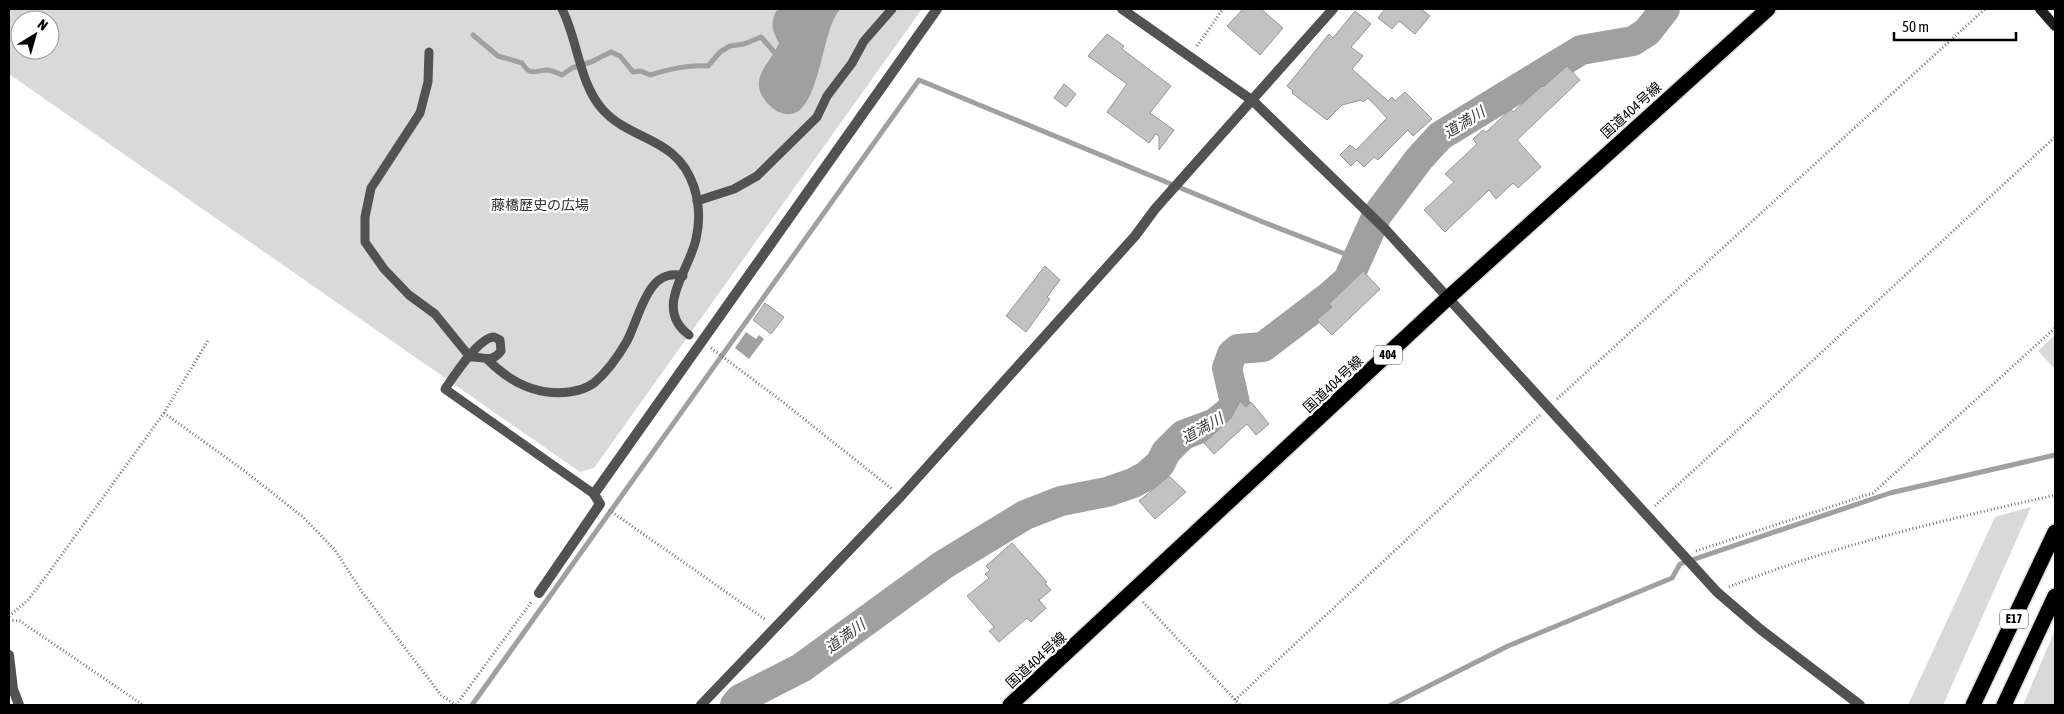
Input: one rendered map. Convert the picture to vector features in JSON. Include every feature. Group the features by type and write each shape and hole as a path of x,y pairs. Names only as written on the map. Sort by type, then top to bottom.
{"highway":[{"name":"国道404号線","path":"1010,705 1134,593 1449,297 1768,9"},
{"name":"E17","path":"1973,705 2055,532"},
{"name":"E17","path":"2004,705 2055,596"}],"street":[{"path":"539,593 600,504 594,494 700,341 937,9"},
{"path":"1122,9 1253,101 1385,229 1717,592 1760,629 1860,705"},
{"path":"701,705 901,496 1135,236 1155,210 1333,9"},
{"path":"2040,9 2055,26"},
{"path":"9,655 13,689 19,705"}],"lane":[{"path":"562,9 594,99 614,120 628,130 656,141 667,149 688,174 697,201 699,215 696,240 684,276 676,288 672,306 679,328 689,335"},
{"path":"697,201 734,189 757,176 817,117 827,96 852,63 864,41 892,9"},
{"path":"429,52 428,82 420,113 370,188 365,217 365,242 384,269 409,295 435,314 470,357 488,360 497,357 501,351 500,340 494,337 483,340 470,357 445,389 594,494"},
{"path":"488,360 501,374 537,392 559,393 578,391 593,384 608,368 627,340 653,285 665,276 676,274 684,276"}],"path":[{"path":"1190,57 1223,9"},
{"path":"1235,700 1548,408 1985,9"},
{"path":"1646,514 2055,137"},
{"path":"1684,555 1873,493 2055,328"},
{"path":"9,618 28,600 164,413 209,339"},
{"path":"700,341 779,399 901,496"},
{"path":"164,413 303,517 335,550 362,592 441,695 456,705 539,593"},
{"path":"1717,592 1764,574 1898,532 2055,494"},
{"path":"600,504 776,627"},
{"path":"1134,593 1240,705"},
{"path":"9,618 20,621 143,705"}],"green space":[{"name":"藤橋歴史の広場","path":"9,9 922,9 594,468 580,472 9,74"},
{"path":"2055,335 2055,369 2038,351"},
{"path":"2031,507 1943,705 1908,705 1995,517"},
{"path":"2055,630 2055,705 2023,705"}],"shaded area":[{"path":"782,9 841,9 829,31 809,97 802,108 792,114 782,113 773,109 762,95 759,87 761,73 779,43 772,24 776,11"},
{"path":"746,332 756,339 759,335 764,339 749,359 735,348"}],"building":[{"path":"1243,9 1261,9 1283,28 1260,55 1227,26"},
{"path":"1385,9 1421,9 1430,16 1415,34 1399,21 1392,29 1378,18"},
{"path":"1355,11 1371,24 1351,47 1363,56 1352,69 1388,101 1392,97 1395,101 1405,92 1432,119 1413,136 1408,130 1378,160 1374,157 1364,167 1357,160 1351,166 1340,155 1350,145 1356,150 1387,118 1368,98 1363,102 1361,100 1342,105 1327,120 1292,93 1293,91 1287,86 1329,34 1333,38"},
{"path":"1107,34 1124,46 1122,49 1171,86 1150,113 1174,130 1159,150 1159,136 1156,134 1149,143 1107,112 1127,84 1088,56"},
{"path":"1567,66 1580,80 1517,140 1541,167 1518,188 1513,183 1496,199 1489,190 1445,232 1424,210 1454,182 1445,174 1477,144 1473,139 1483,130 1486,132 1511,109 1513,112"},
{"path":"1064,84 1076,94 1066,107 1054,98"},
{"path":"1045,266 1060,280 1047,297 1050,299 1026,332 1006,316"},
{"path":"1363,271 1380,289 1332,335 1317,320 1332,307 1329,304"},
{"path":"765,303 784,317 771,334 753,320"},
{"path":"1240,401 1246,407 1251,402 1269,424 1256,435 1247,424 1214,454 1204,443 1231,418"},
{"path":"1169,476 1186,492 1155,519 1139,501"},
{"path":"1012,543 1047,582 1045,583 1051,590 1039,600 1046,608 1031,622 1027,618 999,642 989,631 994,627 967,596 989,578 985,574 990,570 986,566"}],"waterway":[{"name":"道満川","path":"735,705 740,699 801,668 943,565 1025,515 1061,501 1107,492 1133,483 1146,476 1160,464 1166,452 1183,435 1215,423 1230,411 1235,403 1227,368 1232,354 1238,349 1263,347 1348,280 1377,215 1419,159 1440,136 1581,50 1633,41 1647,32 1665,9"},
{"path":"473,35 498,56 522,63 527,70 535,72 548,70 562,75 572,68 591,62 611,52 620,56 633,72 641,71 650,75 678,68 708,66 720,52 730,46 744,44 761,37 775,53"},
{"path":"472,705 919,80 1263,222 1358,259"},
{"path":"1391,705 1508,646 1672,578 1680,564 1890,493 2055,455"}]}
